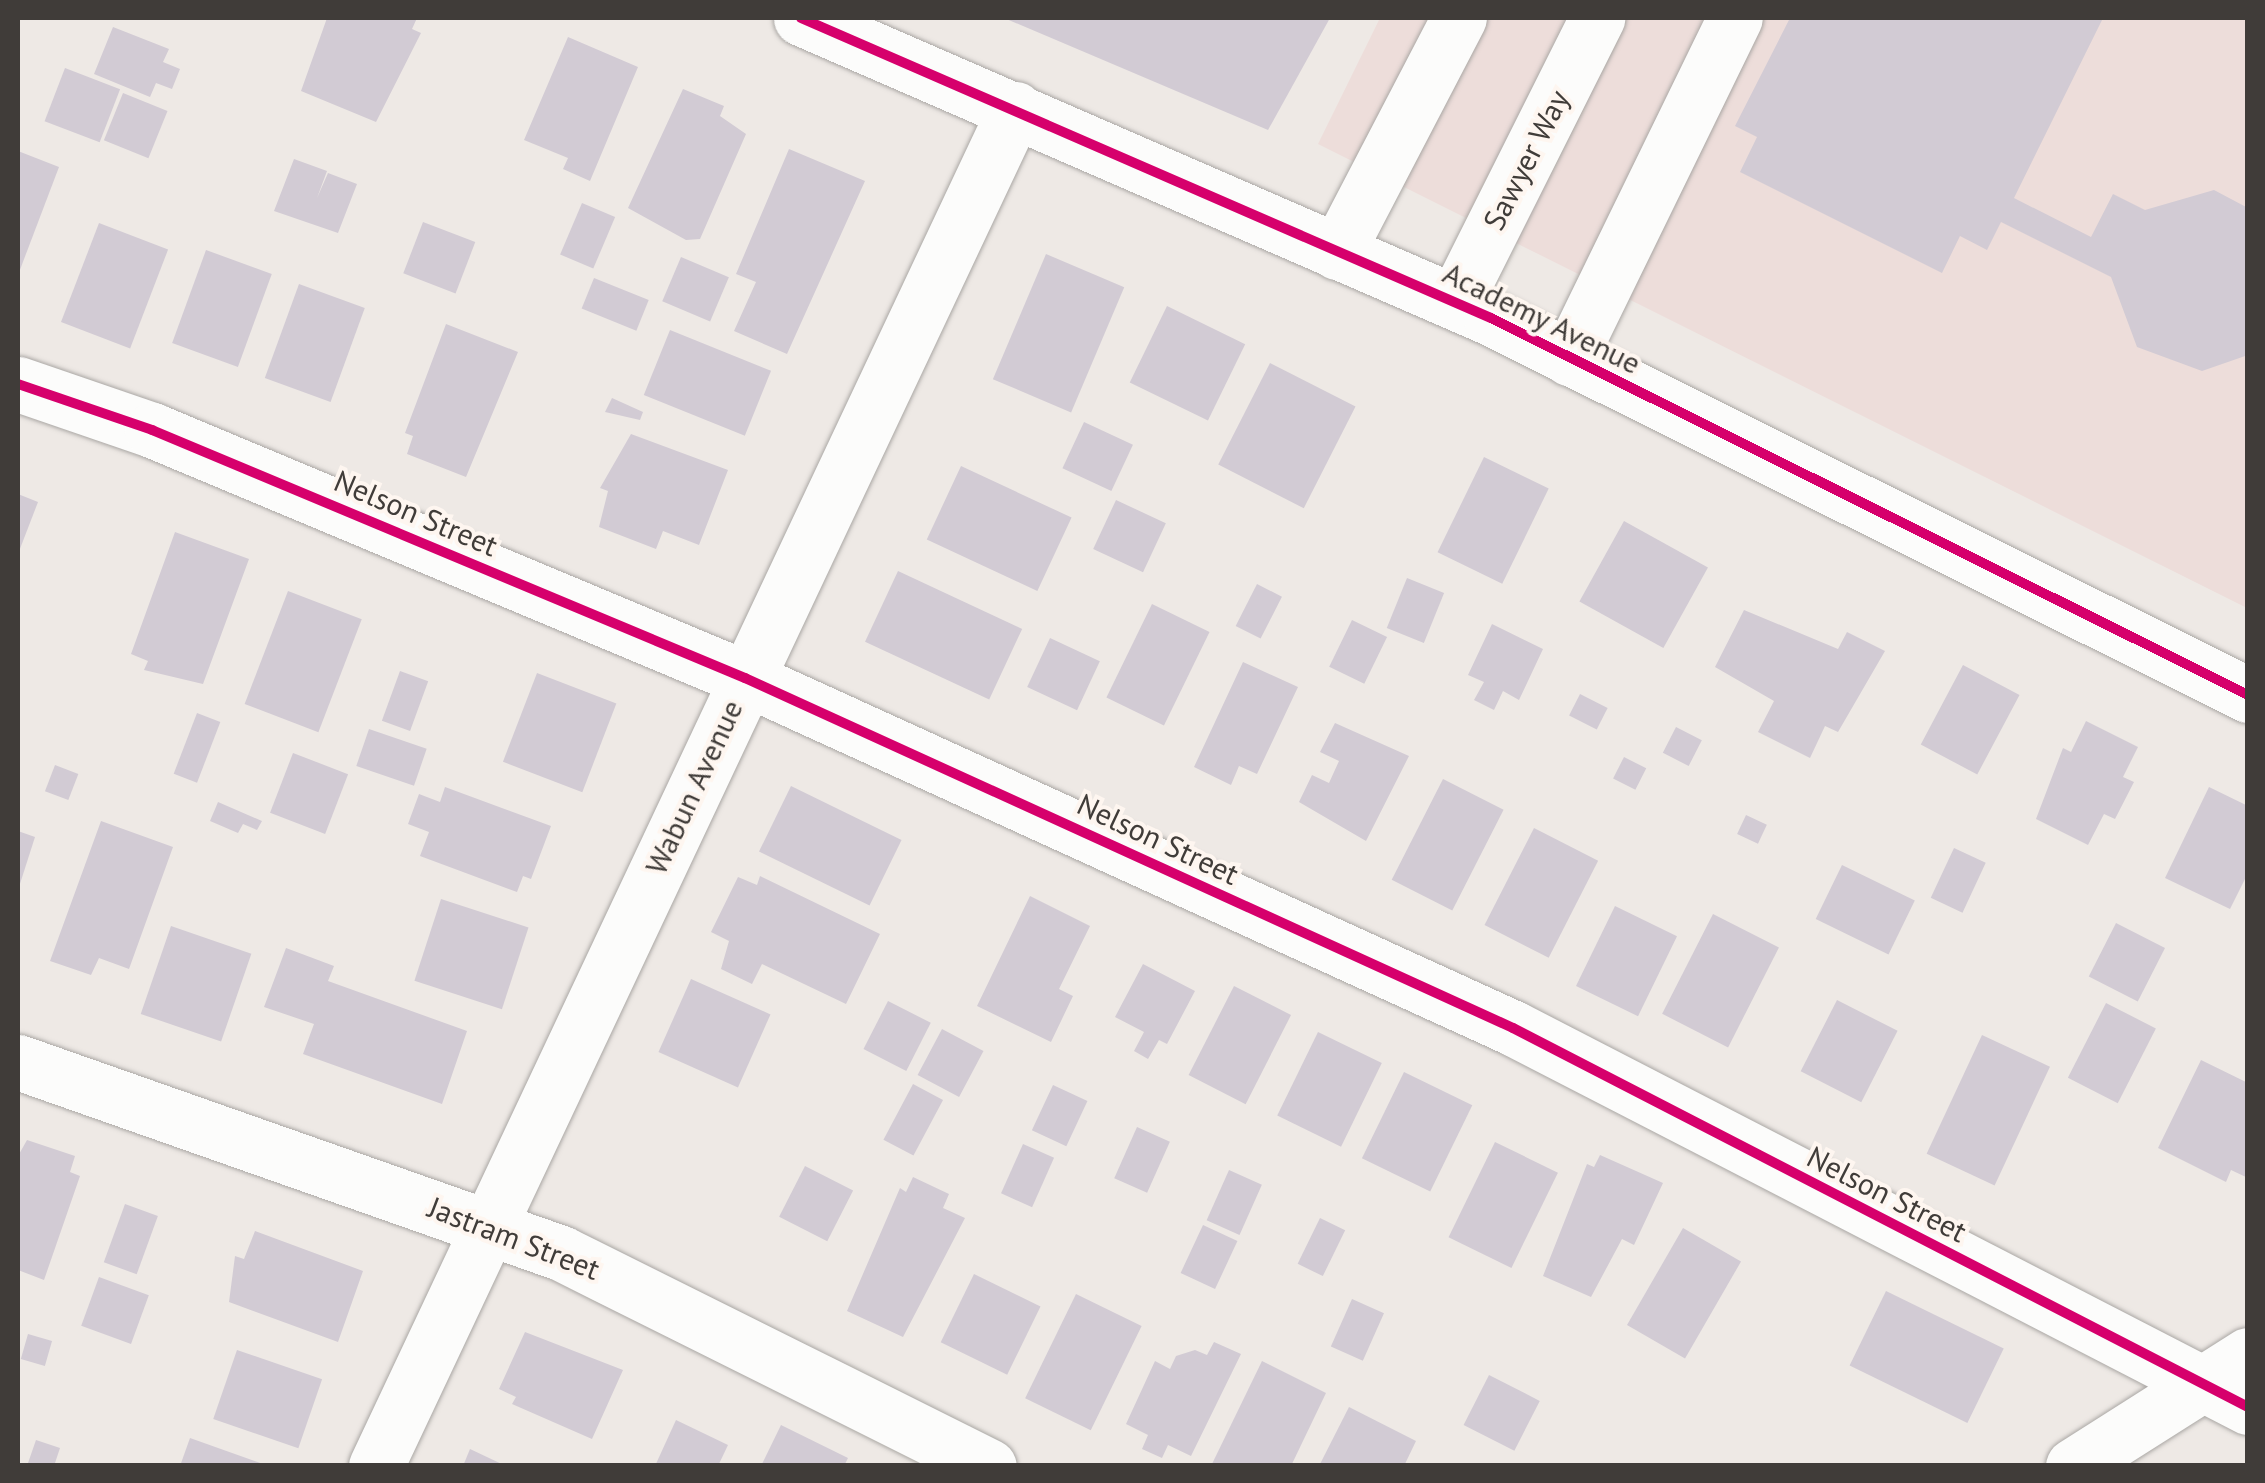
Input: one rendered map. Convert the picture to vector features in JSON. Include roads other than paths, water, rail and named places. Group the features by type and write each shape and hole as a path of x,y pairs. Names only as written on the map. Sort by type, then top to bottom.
{"street":[{"name":"Academy Avenue","path":"801,18 1454,302 2248,695"},
{"path":"1337,252 1459,18"},
{"name":"Sawyer Way","path":"1454,302 1598,18"},
{"path":"1569,358 1735,18"},
{"name":"Wabun Avenue","path":"376,1466 1014,109"},
{"name":"Nelson Street","path":"18,384 152,430 745,678 1513,1028 2224,1396"},
{"name":"Jastram Street","path":"18,1062 488,1224 616,1278 989,1466"},
{"path":"2074,1466 2224,1396 2248,1355"}]}
